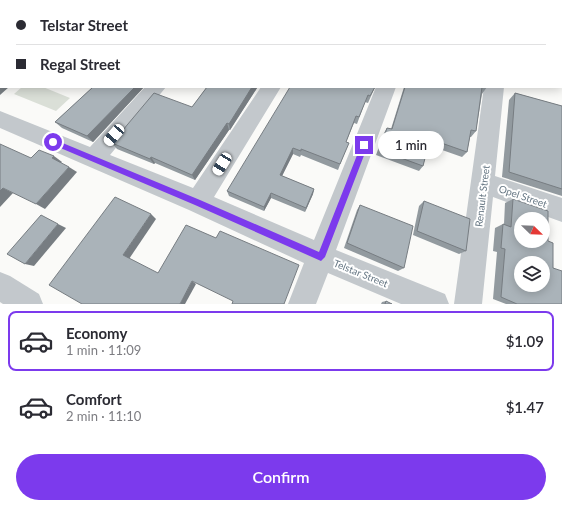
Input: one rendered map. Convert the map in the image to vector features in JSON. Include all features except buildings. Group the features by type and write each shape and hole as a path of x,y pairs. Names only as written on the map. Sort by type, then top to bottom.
{"street":[{"path":"93,159 155,88"},
{"path":"198,202 270,88"},
{"path":"302,304 386,88"},
{"name":"Renault Street","path":"468,304 494,88"},
{"name":"Telstar Street","path":"0,119 198,202 321,257 435,304"},
{"name":"Opel Street","path":"483,183 562,210"},
{"path":"0,286 30,304"}],"shaded area":[{"path":"21,88 45,88 70,98 56,111 14,94"}],"route":[{"path":"53,142 198,202 321,257 364,145"}]}
